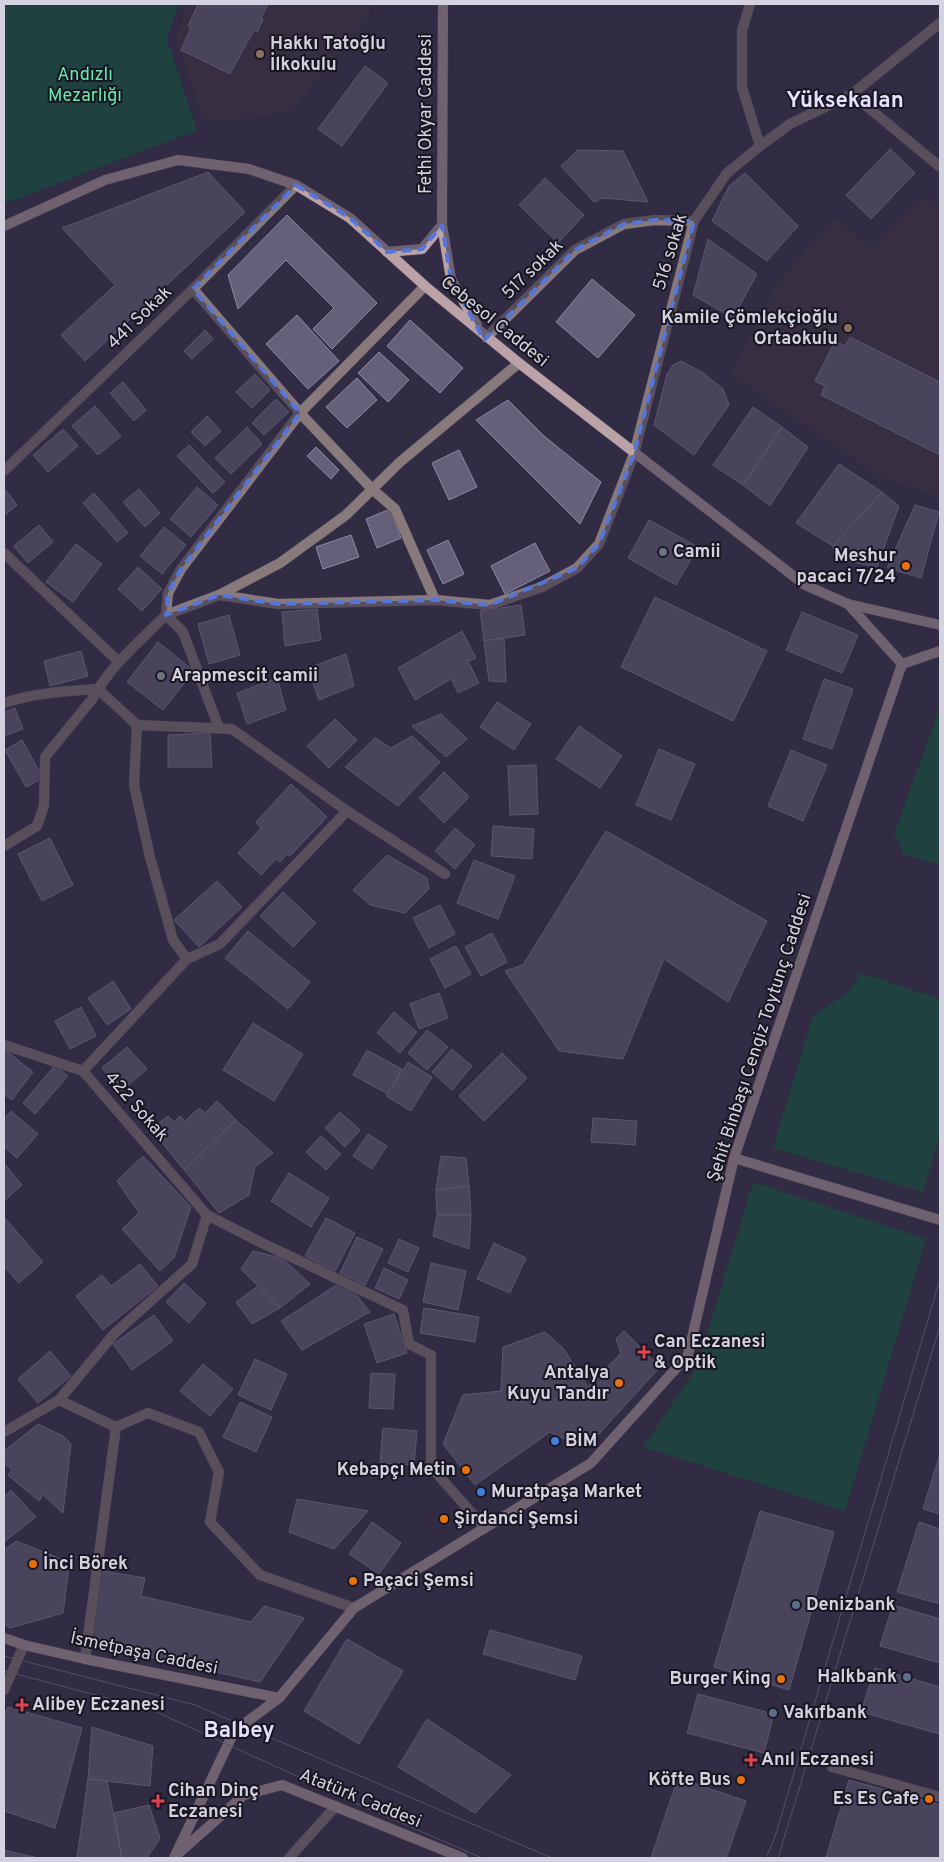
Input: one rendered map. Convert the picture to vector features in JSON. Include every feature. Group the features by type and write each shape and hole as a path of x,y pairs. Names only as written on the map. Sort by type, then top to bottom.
{"main road":[{"name":"Fethi Okyar Caddesi","path":"443,4 442,225 451,279 483,334"},
{"name":"Cebesol Caddesi","path":"4,226 105,180 178,160 250,169 296,185 350,218 425,286 483,334 634,454 805,585 848,604 940,625"},
{"path":"387,252 422,249 442,225"},
{"path":"848,604 902,664 940,651"},
{"name":"Şehit Binbaşı Cengiz Toytunç Caddesi","path":"175,1857 233,1734 279,1698 354,1608 591,1463 688,1355 734,1158 902,664"},
{"path":"734,1158 940,1220"},
{"name":"İsmetpaşa Caddesi","path":"4,1638 24,1645 85,1659 279,1698"},
{"name":"Atatürk Caddesi","path":"175,1857 244,1795 282,1785 463,1858"}],"street":[{"path":"750,4 742,31 742,87 760,146"},
{"path":"938,162 852,94 940,23"},
{"name":"516 sokak","path":"219,595 278,604 435,600 490,605 542,587 578,568 599,544 634,454 694,221 727,173 760,146 790,124 852,94"},
{"name":"441 Sokak","path":"4,471 193,290 296,185"},
{"name":"517 sokak","path":"483,334 575,250 624,224 655,220 694,221"},
{"path":"166,615 168,593 180,569 300,413 425,286"},
{"path":"193,290 300,413 372,489 395,509 435,600"},
{"path":"4,846 36,826 44,806 45,757 93,698 119,662 166,615 219,595 280,563 346,515 400,462 519,363"},
{"path":"4,554 119,662"},
{"path":"166,615 183,632 219,728"},
{"path":"4,703 57,691 98,689 137,725 232,729 346,811 445,874"},
{"path":"137,725 134,784 150,857 174,940 187,959"},
{"name":"422 Sokak","path":"207,1214 83,1071 187,959 220,944 346,811"},
{"path":"4,1045 83,1071"},
{"path":"4,1432 59,1400 114,1334 192,1264 207,1214 260,1242 403,1310 409,1344 431,1355 431,1467 485,1528"},
{"path":"59,1400 116,1427 148,1413 199,1432 219,1472 210,1522 260,1575 354,1608"},
{"path":"85,1659 116,1427"},
{"path":"4,1690 24,1645"},
{"path":"832,1767 940,1797"},
{"path":"289,1858 336,1806"}],"highlighted area":[{"path":"296,185 350,218 387,252 422,249 442,225 451,279 484,340 575,250 624,224 655,220 694,221 634,454 599,544 577,568 490,605 435,600 278,604 219,595 166,615 168,593 181,569 300,413 193,289"}],"shaded area":[{"name":"Hakkı Tatoğlu İlkokulu","path":"187,4 372,4 368,18 292,111 221,123 202,115 176,37"},
{"name":"Kamile Çömlekçioğlu Ortaokulu","path":"926,196 940,209 940,497 876,475 730,374 779,281 834,217 871,248"}],"green space":[{"name":"Andızlı Mezarlığı","path":"4,4 179,4 167,39 197,130 4,204"},
{"path":"940,707 940,865 903,854 894,834"},
{"path":"861,973 940,999 940,1135 923,1192 773,1148 813,1016 847,993"},
{"path":"753,1182 926,1239 845,1511 643,1447 697,1367"}],"building":[{"path":"198,4 268,4 257,32 254,30 230,74 181,50 191,28 188,26"},
{"path":"365,66 388,83 342,146 318,129"},
{"path":"890,149 915,173 871,219 846,195"},
{"path":"578,150 623,151 648,202 603,198 594,202 561,166"},
{"path":"208,172 245,212 85,361 61,335 115,285 62,228"},
{"path":"745,173 798,226 767,261 712,221 729,186"},
{"path":"545,178 584,215 558,243 519,205"},
{"path":"287,215 377,303 332,349 313,329 334,308 286,260 238,309 228,275"},
{"path":"708,239 757,274 733,318 693,295"},
{"path":"592,279 635,315 598,358 556,322"},
{"path":"297,315 339,361 308,389 266,344"},
{"path":"410,320 463,368 440,393 387,346"},
{"path":"205,330 213,339 192,359 184,351"},
{"path":"850,337 940,382 940,455 821,395 825,386 815,381 835,341 845,346"},
{"path":"379,352 409,380 388,402 358,373"},
{"path":"681,361 702,372 723,389 729,405 694,455 654,425 667,374 673,365"},
{"path":"255,374 270,390 252,408 236,392"},
{"path":"357,378 377,400 347,428 326,407"},
{"path":"123,382 146,410 134,421 110,393"},
{"path":"276,399 289,412 264,435 252,423"},
{"path":"508,400 544,436 601,482 580,524 476,420"},
{"path":"95,406 121,436 98,455 72,426"},
{"path":"753,407 782,427 743,485 713,465"},
{"path":"207,416 221,431 205,446 191,432"},
{"path":"247,427 262,444 231,474 215,458"},
{"path":"782,427 808,447 770,506 743,485"},
{"path":"63,429 78,446 48,472 33,455"},
{"path":"189,445 225,482 213,493 177,456"},
{"path":"316,447 339,470 331,479 307,456"},
{"path":"459,450 477,487 449,500 432,463"},
{"path":"839,464 882,492 833,546 796,523"},
{"path":"197,487 218,505 191,537 170,519"},
{"path":"4,488 17,505 4,516"},
{"path":"139,489 160,513 145,527 123,502"},
{"path":"882,492 899,506 877,567 835,559 833,546"},
{"path":"94,493 128,533 117,542 83,503"},
{"path":"915,505 939,512 921,578 887,568"},
{"path":"390,509 401,538 377,548 366,519"},
{"name":"Camii","path":"649,520 698,547 676,585 628,558"},
{"path":"39,525 53,542 28,563 14,546"},
{"path":"164,527 186,545 162,574 140,556"},
{"path":"351,535 359,557 323,569 316,547"},
{"path":"448,540 464,574 443,584 427,550"},
{"path":"535,543 550,571 505,594 491,566"},
{"path":"76,544 102,564 73,602 46,582"},
{"path":"138,567 162,589 142,611 118,589"},
{"path":"655,597 767,651 733,721 621,667"},
{"path":"521,605 525,635 484,641 480,611"},
{"path":"317,609 321,640 285,646 282,612"},
{"path":"802,612 858,635 842,673 786,650"},
{"path":"229,615 240,655 209,664 198,624"},
{"path":"462,631 476,658 468,661 479,683 458,693 451,679 415,700 398,668"},
{"path":"504,638 506,682 489,681 484,641"},
{"name":"Arapmescit camii","path":"158,642 194,671 163,710 127,682"},
{"path":"81,651 88,676 50,686 44,661"},
{"path":"346,654 354,686 319,700 308,668"},
{"path":"277,678 286,710 247,724 237,693"},
{"path":"824,679 853,689 832,749 803,739"},
{"path":"497,702 531,724 514,750 480,727"},
{"path":"15,708 23,729 4,736 4,712"},
{"path":"441,714 467,739 446,757 412,726"},
{"path":"335,719 357,740 329,768 307,746"},
{"path":"579,726 622,756 600,788 556,759"},
{"path":"210,733 212,767 168,767 168,735"},
{"path":"412,736 440,762 398,806 345,767 375,738 391,748"},
{"path":"22,740 43,778 26,787 5,750"},
{"path":"659,749 695,764 671,820 636,805"},
{"path":"791,750 827,765 803,821 768,806"},
{"path":"536,765 538,814 510,815 508,766"},
{"path":"444,772 469,797 444,823 419,798"},
{"path":"291,784 327,817 290,856 287,854 280,862 276,859 261,875 238,853 261,828 256,822"},
{"path":"493,826 534,829 532,859 491,856"},
{"path":"455,828 475,845 455,869 435,851"},
{"path":"606,831 767,921 728,1002 664,959 623,1059 559,1051 505,971 523,965"},
{"path":"50,838 73,885 42,901 18,854"},
{"path":"387,855 427,878 429,889 405,913 370,905 353,890"},
{"path":"474,860 515,876 498,919 457,903"},
{"path":"217,881 242,907 199,947 174,920"},
{"path":"283,892 316,923 293,947 260,916"},
{"path":"440,905 455,934 429,948 413,918"},
{"path":"248,931 310,982 288,1009 225,958"},
{"path":"492,933 507,962 481,976 465,947"},
{"path":"456,946 471,974 445,988 430,959"},
{"path":"113,981 131,1009 107,1025 88,998"},
{"path":"439,993 448,1018 419,1029 410,1004"},
{"path":"81,1007 96,1036 70,1049 55,1021"},
{"path":"394,1012 417,1032 400,1053 377,1033"},
{"path":"253,1023 303,1054 274,1101 223,1070"},
{"path":"427,1030 448,1047 427,1070 408,1053"},
{"path":"127,1047 147,1069 121,1091 102,1068"},
{"path":"4,1049 33,1072 12,1100 4,1094"},
{"path":"452,1049 472,1066 452,1090 432,1072"},
{"path":"367,1050 402,1069 388,1094 353,1075"},
{"path":"502,1053 527,1078 484,1121 459,1096"},
{"path":"408,1062 432,1077 411,1111 386,1096"},
{"path":"55,1065 68,1076 35,1114 23,1103"},
{"path":"217,1101 236,1120 184,1170 151,1129 168,1116 174,1122 180,1116 185,1121 199,1108 205,1113"},
{"path":"11,1111 38,1134 17,1158 4,1147 4,1118"},
{"path":"340,1112 360,1130 345,1147 325,1128"},
{"path":"593,1118 637,1121 635,1145 591,1142"},
{"path":"236,1120 273,1153 255,1167 249,1195 219,1213 184,1170"},
{"path":"368,1134 387,1146 372,1169 353,1156"},
{"path":"321,1136 341,1154 326,1170 306,1152"},
{"path":"143,1156 191,1207 174,1258 160,1271 122,1229 139,1213 117,1181"},
{"path":"441,1156 466,1158 469,1186 436,1190"},
{"path":"4,1163 22,1185 4,1201"},
{"path":"289,1173 329,1198 311,1227 271,1201"},
{"path":"469,1186 471,1215 437,1215 436,1190"},
{"path":"437,1215 471,1215 469,1249 433,1236"},
{"path":"4,1217 43,1262 19,1283 4,1267"},
{"path":"326,1218 355,1233 335,1271 305,1256"},
{"path":"357,1237 383,1249 365,1285 340,1273"},
{"path":"399,1239 419,1248 408,1272 388,1263"},
{"path":"494,1243 526,1258 510,1293 477,1279"},
{"path":"253,1251 282,1258 310,1284 280,1308 241,1269"},
{"path":"431,1263 466,1271 458,1310 423,1302"},
{"path":"140,1264 158,1286 103,1330 76,1296 102,1275 111,1286"},
{"path":"384,1268 408,1280 399,1299 375,1288"},
{"path":"184,1283 206,1303 189,1323 166,1302"},
{"path":"338,1284 354,1292 370,1312 302,1350 281,1321"},
{"path":"258,1286 280,1308 252,1324 236,1302"},
{"path":"424,1308 479,1317 475,1342 420,1333"},
{"path":"394,1314 407,1353 377,1363 364,1324"},
{"path":"154,1315 173,1341 132,1370 113,1344"},
{"path":"624,1331 660,1367 588,1446 576,1445 550,1432 475,1485 443,1444 463,1395 501,1391 503,1347 545,1332 563,1348 588,1387 621,1353 616,1339"},
{"path":"50,1351 71,1376 38,1403 18,1379"},
{"path":"255,1359 287,1374 271,1410 238,1395"},
{"path":"203,1364 233,1389 210,1416 180,1391"},
{"path":"371,1373 395,1374 393,1409 369,1408"},
{"path":"240,1402 272,1417 256,1452 223,1437"},
{"path":"38,1424 63,1436 71,1444 63,1513 43,1495 39,1501 8,1475 12,1470 4,1463 4,1451"},
{"path":"383,1428 417,1431 414,1465 380,1463"},
{"path":"940,1454 940,1514 923,1509"},
{"path":"11,1490 36,1517 4,1542 4,1497"},
{"path":"297,1499 368,1511 334,1549 289,1532"},
{"path":"760,1511 834,1532 789,1690 714,1667"},
{"path":"372,1522 401,1543 379,1574 349,1554"},
{"path":"919,1522 940,1529 940,1604 897,1592"},
{"path":"16,1541 61,1559 69,1567 63,1613 10,1628 4,1624 4,1550"},
{"path":"97,1570 145,1578 141,1596 251,1622 264,1606 304,1618 260,1682 92,1644"},
{"path":"893,1605 940,1619 940,1663 880,1646"},
{"path":"490,1630 582,1656 575,1680 483,1654"},
{"path":"347,1639 403,1671 359,1744 304,1711"},
{"path":"875,1668 940,1687 940,1734 861,1712"},
{"path":"698,1694 774,1714 764,1753 687,1733"},
{"path":"8,1707 82,1728 55,1828 4,1811 4,1715"},
{"path":"427,1719 511,1775 475,1813 398,1767"},
{"path":"92,1727 153,1746 150,1786 88,1779"},
{"path":"678,1778 746,1801 726,1858 651,1858"},
{"path":"88,1779 107,1781 122,1858 77,1858"},
{"path":"849,1780 940,1805 940,1858 826,1858"},
{"path":"149,1805 160,1838 147,1858 122,1858 114,1813"},
{"path":"4,1850 38,1858 4,1858"}],"tram line":[{"path":"766,1858 775,1837 940,1279"},
{"path":"778,1858 940,1326"},
{"path":"4,1656 195,1705 552,1858"},
{"path":"4,1671 150,1709 360,1805 482,1858"}],"place":[{"name":"Hakkı Tatoğlu İlkokulu","path":"260,54"},
{"name":"Kamile Çömlekçioğlu Ortaokulu","path":"848,328"},
{"name":"Camii","path":"663,552"},
{"name":"Meshur pacaci 7/24","path":"906,566"},
{"name":"Arapmescit camii","path":"161,676"},
{"name":"Can Eczanesi & Optik","path":"644,1352"},
{"name":"Antalya Kuyu Tandır","path":"619,1383"},
{"name":"BİM","path":"555,1441"},
{"name":"Kebapçı Metin","path":"466,1470"},
{"name":"Muratpaşa Market","path":"481,1492"},
{"name":"Şirdanci Şemsi","path":"444,1519"},
{"name":"İnci Börek","path":"33,1564"},
{"name":"Paçaci Şemsi","path":"353,1581"},
{"name":"Denizbank","path":"796,1605"},
{"name":"Halkbank","path":"907,1677"},
{"name":"Burger King","path":"781,1679"},
{"name":"Alibey Eczanesi","path":"22,1705"},
{"name":"Vakıfbank","path":"773,1713"},
{"name":"Anıl Eczanesi","path":"751,1760"},
{"name":"Köfte Bus","path":"741,1780"},
{"name":"Es Es Cafe","path":"929,1799"},
{"name":"Cihan Dinç Eczanesi","path":"158,1801"}],"district":[{"name":"Yüksekalan","path":"845,101"},
{"name":"Balbey","path":"239,1731"}]}
